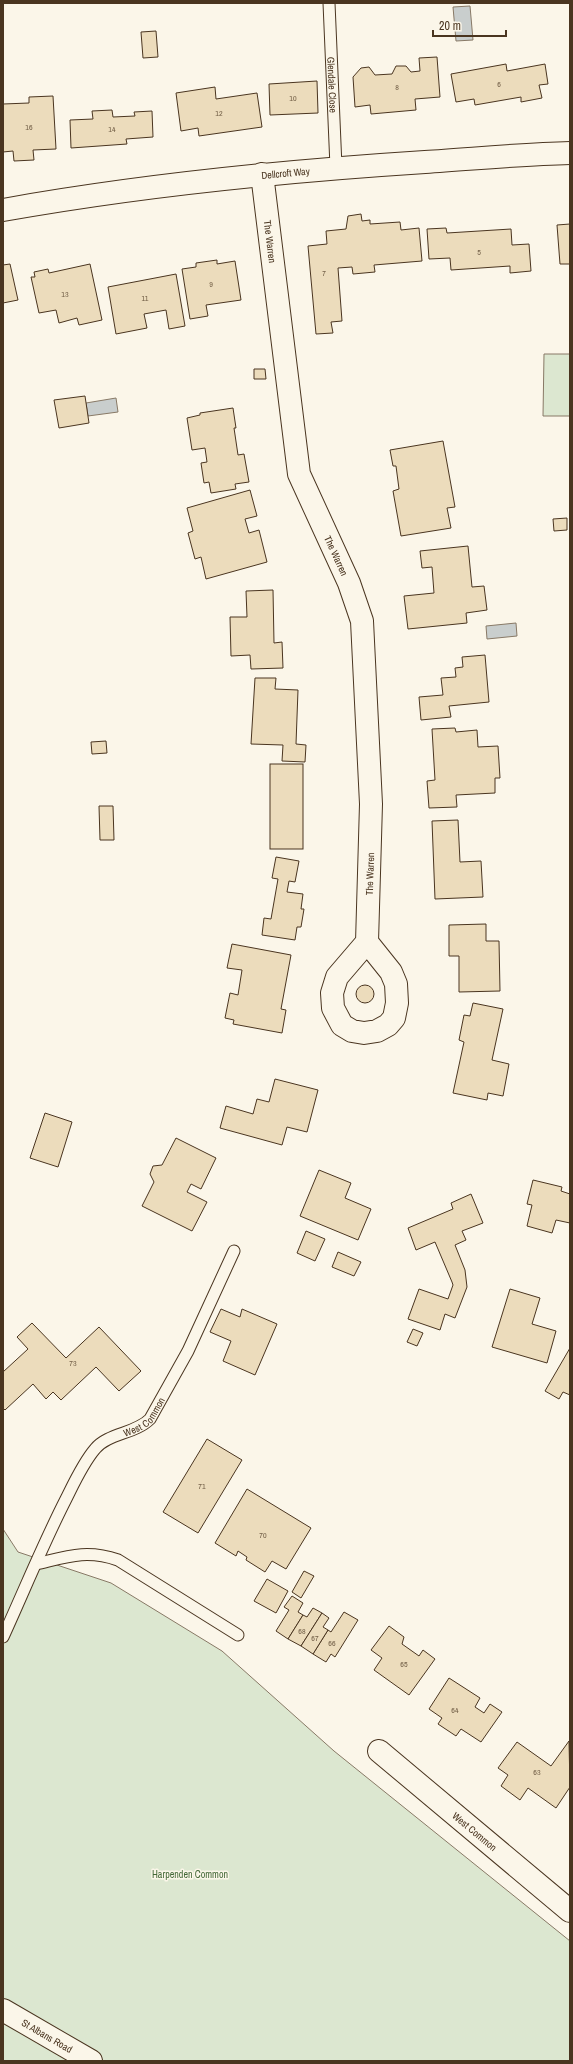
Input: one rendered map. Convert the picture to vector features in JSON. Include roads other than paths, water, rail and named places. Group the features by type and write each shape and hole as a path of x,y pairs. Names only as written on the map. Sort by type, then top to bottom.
{"street":[{"name":"Dellcroft Way","path":"3,210 82,195 262,174 336,167 570,153"},
{"name":"The Warren","path":"262,174 299,474 349,583 362,622 371,804 367,942"},
{"name":"West Common","path":"379,1751 570,1911"},
{"name":"St Albans Road","path":"3,2010 90,2061"}],"lane":[{"name":"Glendale Close","path":"329,3 336,167"},
{"name":"West Common","path":"3,1637 69,1493 95,1448 107,1440 143,1426 150,1419 188,1351 234,1251"},
{"path":"36,1564 76,1555 101,1554 118,1560 238,1635"}],"park label":[{"name":"Harpenden Common","path":"190,1874"}]}
